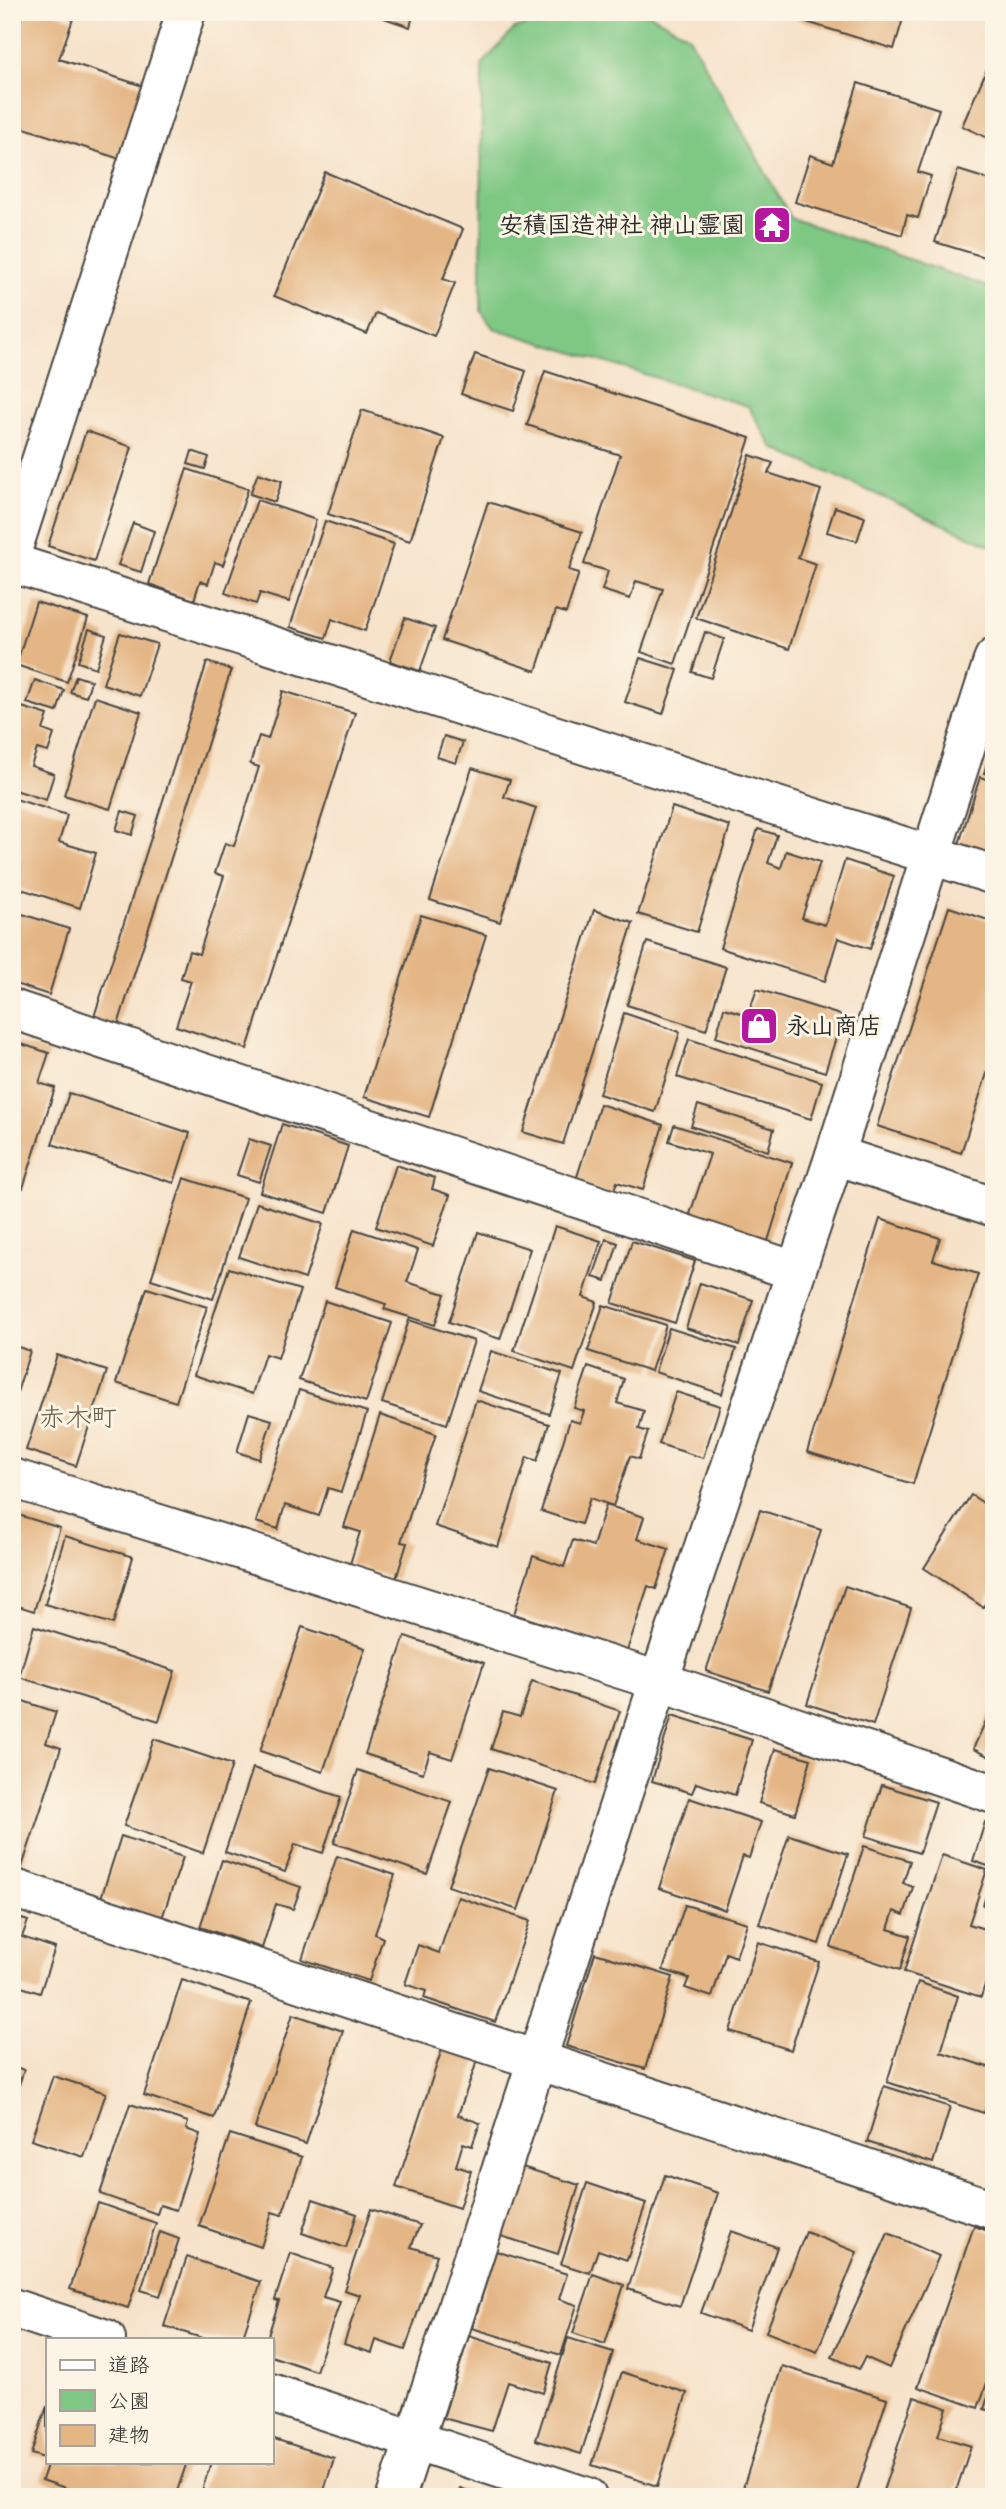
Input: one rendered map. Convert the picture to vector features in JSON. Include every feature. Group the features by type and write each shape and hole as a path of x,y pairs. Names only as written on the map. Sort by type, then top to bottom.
{"street":[{"path":"12,551 186,12"},
{"path":"12,564 994,875"},
{"path":"396,2497 659,1681 835,1154 994,658"},
{"path":"12,1009 795,1271"},
{"path":"835,1154 994,1207"},
{"path":"12,1478 659,1681 994,1794"},
{"path":"12,1888 994,2210"},
{"path":"12,2308 103,2338"},
{"path":"273,2394 587,2497"}],"green space":[{"path":"565,12 646,12 688,35 791,218 994,289 994,547 773,448 748,406 493,328 481,311 482,65 514,29"}],"building":[{"path":"23,12 52,12 73,19 59,59 143,86 120,159 12,124 12,44"},
{"path":"367,12 414,12 410,27"},
{"path":"774,12 905,12 894,49"},
{"path":"994,53 994,141 962,126"},
{"path":"858,83 939,109 918,172 931,176 918,218 907,215 902,235 795,202 810,155 833,163"},
{"path":"958,170 990,180 994,171 994,260 935,242"},
{"path":"325,172 463,229 443,279 455,283 434,336 376,313 367,334 274,296"},
{"path":"475,354 526,371 513,411 461,394"},
{"path":"545,371 750,438 675,664 641,652 663,589 636,581 630,599 602,590 608,571 584,564 620,455 527,425"},
{"path":"362,410 444,438 410,541 328,514"},
{"path":"86,431 132,447 94,561 48,546"},
{"path":"192,451 209,457 205,469 188,464"},
{"path":"750,455 773,463 768,473 821,490 798,558 816,564 789,649 696,618"},
{"path":"187,469 248,489 223,565 215,562 208,584 200,581 194,600 149,584"},
{"path":"258,473 282,481 275,502 250,494"},
{"path":"257,500 316,520 289,602 260,593 256,604 225,593"},
{"path":"488,502 582,532 569,570 579,573 566,613 556,610 536,671 442,640"},
{"path":"835,507 865,517 857,541 827,532"},
{"path":"325,521 394,544 365,631 332,619 326,638 290,627"},
{"path":"133,523 154,531 141,572 118,565"},
{"path":"36,602 88,618 67,682 16,665"},
{"path":"405,618 435,628 420,671 390,661"},
{"path":"89,629 106,635 96,668 78,662"},
{"path":"705,632 724,639 711,678 692,672"},
{"path":"120,633 157,644 140,696 103,684"},
{"path":"640,658 678,670 663,714 625,702"},
{"path":"207,662 231,670 117,1028 93,1020"},
{"path":"76,676 91,681 86,697 70,692"},
{"path":"35,680 64,690 57,712 27,703"},
{"path":"283,691 355,713 247,1049 176,1026 191,981 181,978 189,951 199,954 224,876 215,873 225,843 234,846 259,767 250,764 259,736 268,739"},
{"path":"95,697 141,712 110,809 64,795"},
{"path":"12,704 48,715 43,730 54,734 48,752 37,749 31,766 54,774 46,800 12,789"},
{"path":"444,736 463,742 456,763 437,757"},
{"path":"994,743 994,776 984,773"},
{"path":"472,768 510,780 504,797 536,808 500,922 430,900"},
{"path":"980,777 994,781 994,855 959,844"},
{"path":"12,798 67,815 59,842 96,853 80,908 12,886"},
{"path":"672,807 730,826 697,932 638,914"},
{"path":"122,811 138,816 132,835 116,830"},
{"path":"758,829 777,835 768,863 781,868 786,851 820,862 802,918 825,925 845,860 894,876 870,949 838,938 825,981 720,948"},
{"path":"949,907 994,922 994,1052 961,1153 877,1126"},
{"path":"594,910 633,923 563,1144 523,1132"},
{"path":"16,912 69,929 49,995 12,983 12,924"},
{"path":"421,915 486,935 429,1117 364,1097"},
{"path":"647,942 726,967 706,1030 627,1005"},
{"path":"757,989 843,1016 825,1072 716,1037 724,1008 748,1015"},
{"path":"624,1013 680,1032 655,1112 599,1094"},
{"path":"689,1039 822,1082 811,1119 677,1077"},
{"path":"12,1041 49,1053 39,1083 55,1088 23,1188 12,1185"},
{"path":"69,1093 190,1133 174,1183 52,1144"},
{"path":"600,1104 663,1125 643,1190 617,1182 612,1195 575,1183"},
{"path":"698,1105 774,1129 768,1151 691,1126"},
{"path":"282,1124 348,1146 327,1213 260,1192"},
{"path":"674,1125 792,1163 768,1241 689,1217 710,1154 669,1141"},
{"path":"249,1139 271,1146 259,1182 237,1175"},
{"path":"396,1165 435,1178 432,1189 450,1195 433,1246 376,1227"},
{"path":"184,1178 245,1198 213,1299 151,1279"},
{"path":"257,1203 323,1224 305,1279 239,1257"},
{"path":"880,1219 940,1238 933,1260 978,1274 913,1484 807,1452"},
{"path":"555,1226 601,1241 583,1297 597,1302 574,1371 514,1351"},
{"path":"354,1229 418,1250 407,1282 445,1294 435,1325 384,1309 386,1304 335,1287"},
{"path":"478,1232 530,1249 500,1339 449,1322"},
{"path":"606,1239 618,1243 606,1281 593,1277"},
{"path":"632,1241 695,1261 675,1323 612,1303"},
{"path":"229,1268 300,1290 278,1358 265,1354 252,1394 194,1375"},
{"path":"700,1283 753,1300 739,1345 686,1328"},
{"path":"147,1288 207,1307 176,1402 116,1383"},
{"path":"325,1301 392,1323 366,1402 299,1380"},
{"path":"603,1305 666,1325 651,1371 588,1351"},
{"path":"409,1320 474,1341 447,1424 382,1403"},
{"path":"669,1328 736,1349 722,1394 655,1372"},
{"path":"12,1345 30,1351 13,1405 12,1405"},
{"path":"491,1351 562,1374 549,1414 478,1391"},
{"path":"57,1355 107,1371 76,1466 26,1450"},
{"path":"588,1367 624,1379 617,1403 644,1411 639,1429 648,1432 639,1459 630,1456 613,1506 590,1498 581,1524 541,1511 570,1420 580,1423 584,1411 574,1408"},
{"path":"299,1390 367,1412 341,1492 328,1488 319,1516 285,1505 278,1529 256,1522"},
{"path":"676,1392 720,1406 703,1458 659,1444"},
{"path":"476,1400 549,1424 537,1461 527,1457 498,1547 435,1526"},
{"path":"249,1413 272,1420 259,1459 237,1452"},
{"path":"380,1415 436,1434 401,1542 407,1543 396,1579 350,1564 360,1532 344,1527"},
{"path":"971,1495 994,1510 994,1589 983,1607 924,1568"},
{"path":"606,1505 644,1517 637,1539 669,1549 656,1589 648,1586 627,1651 514,1614 533,1556 564,1567 573,1540 593,1546"},
{"path":"760,1510 821,1530 768,1691 706,1671"},
{"path":"12,1513 60,1528 34,1611 12,1604"},
{"path":"65,1536 133,1557 113,1624 45,1604"},
{"path":"845,1586 911,1608 873,1725 807,1704"},
{"path":"34,1626 175,1671 159,1721 19,1677"},
{"path":"302,1627 365,1648 323,1772 260,1751"},
{"path":"405,1636 484,1663 452,1759 430,1752 423,1773 365,1754"},
{"path":"532,1681 620,1711 595,1784 491,1749 503,1712 520,1717"},
{"path":"14,1698 56,1712 46,1743 61,1748 19,1876 12,1874"},
{"path":"994,1703 994,1759 973,1749"},
{"path":"672,1715 752,1740 735,1795 696,1783 692,1793 652,1781"},
{"path":"154,1739 232,1765 203,1853 124,1826"},
{"path":"775,1749 811,1759 795,1814 759,1803"},
{"path":"253,1768 341,1797 323,1853 295,1844 285,1872 225,1852"},
{"path":"489,1768 558,1791 518,1910 448,1886"},
{"path":"358,1770 452,1802 427,1874 334,1843"},
{"path":"882,1785 936,1802 919,1853 866,1836"},
{"path":"689,1798 761,1822 749,1858 743,1856 725,1910 659,1888"},
{"path":"985,1822 994,1825 994,1868 973,1861"},
{"path":"789,1835 848,1854 819,1944 759,1924"},
{"path":"121,1836 183,1857 162,1918 101,1898"},
{"path":"864,1846 910,1861 903,1883 913,1887 904,1915 894,1911 888,1929 910,1936 900,1970 831,1947"},
{"path":"942,1855 987,1870 969,1924 994,1932 994,1956 981,1997 904,1972"},
{"path":"337,1856 395,1875 375,1934 383,1938 369,1981 302,1959"},
{"path":"222,1860 301,1887 293,1909 276,1904 262,1948 200,1927"},
{"path":"994,1871 994,1908 983,1905"},
{"path":"458,1897 530,1921 495,2022 424,1998 426,1991 405,1984 418,1945 439,1953"},
{"path":"685,1905 747,1923 736,1957 726,1953 712,1997 685,1988 689,1978 663,1970"},
{"path":"12,1916 28,1921 22,1937 55,1948 40,1993 12,1984"},
{"path":"758,1942 819,1962 791,2050 730,2031"},
{"path":"595,1953 673,1977 645,2069 566,2046"},
{"path":"182,1980 251,2003 214,2118 144,2095"},
{"path":"918,1982 958,1996 941,2052 994,2069 994,2084 984,2113 887,2082"},
{"path":"293,2014 343,2031 306,2144 255,2128"},
{"path":"442,2049 477,2061 458,2115 480,2123 472,2146 463,2143 456,2166 471,2171 459,2208 396,2187"},
{"path":"12,2066 24,2070 13,2102 12,2102"},
{"path":"53,2076 106,2093 84,2157 31,2140"},
{"path":"884,2086 950,2107 933,2163 867,2142"},
{"path":"130,2104 188,2122 186,2129 200,2134 176,2210 160,2205 157,2214 100,2194"},
{"path":"230,2134 302,2157 282,2215 272,2212 261,2247 199,2226"},
{"path":"519,2166 579,2185 558,2254 498,2235"},
{"path":"665,2175 718,2193 680,2306 628,2289"},
{"path":"587,2183 646,2203 627,2260 598,2250 590,2273 561,2264"},
{"path":"313,2199 357,2214 346,2248 302,2233"},
{"path":"98,2203 156,2223 128,2308 70,2289"},
{"path":"371,2209 420,2225 411,2247 437,2255 405,2350 376,2340 372,2353 344,2344 360,2295 344,2290"},
{"path":"974,2226 994,2233 994,2363 978,2408 918,2387"},
{"path":"731,2231 777,2247 748,2330 701,2313"},
{"path":"160,2232 179,2239 160,2296 141,2290"},
{"path":"806,2232 857,2252 817,2352 766,2332"},
{"path":"888,2233 939,2256 889,2368 865,2357 859,2369 832,2357"},
{"path":"496,2251 567,2274 559,2299 577,2305 561,2355 472,2328"},
{"path":"290,2253 333,2268 323,2297 340,2302 316,2371 273,2357 273,2338 267,2338 279,2301 275,2300"},
{"path":"187,2257 261,2282 242,2338 202,2338 164,2326"},
{"path":"593,2274 624,2285 605,2344 573,2333"},
{"path":"469,2336 552,2363 543,2393 508,2382 492,2431 443,2418"},
{"path":"568,2338 613,2352 581,2454 536,2440"},
{"path":"782,2366 887,2399 855,2497 750,2497 741,2494"},
{"path":"622,2372 687,2393 657,2486 592,2465"},
{"path":"994,2379 994,2412 984,2409"},
{"path":"914,2397 947,2408 938,2436 971,2446 954,2497 881,2497"},
{"path":"46,2409 46,2459 31,2454"},
{"path":"273,2439 334,2458 322,2497 200,2497 210,2464 273,2464"},
{"path":"47,2464 186,2464 175,2497 92,2497 42,2480"},
{"path":"460,2488 483,2496 483,2497 457,2497"}],"place":[{"name":"安積国造神社 神山霊園","path":"772,225"},
{"name":"永山商店","path":"759,1026"}],"district":[{"name":"赤木町","path":"78,1417"}]}
